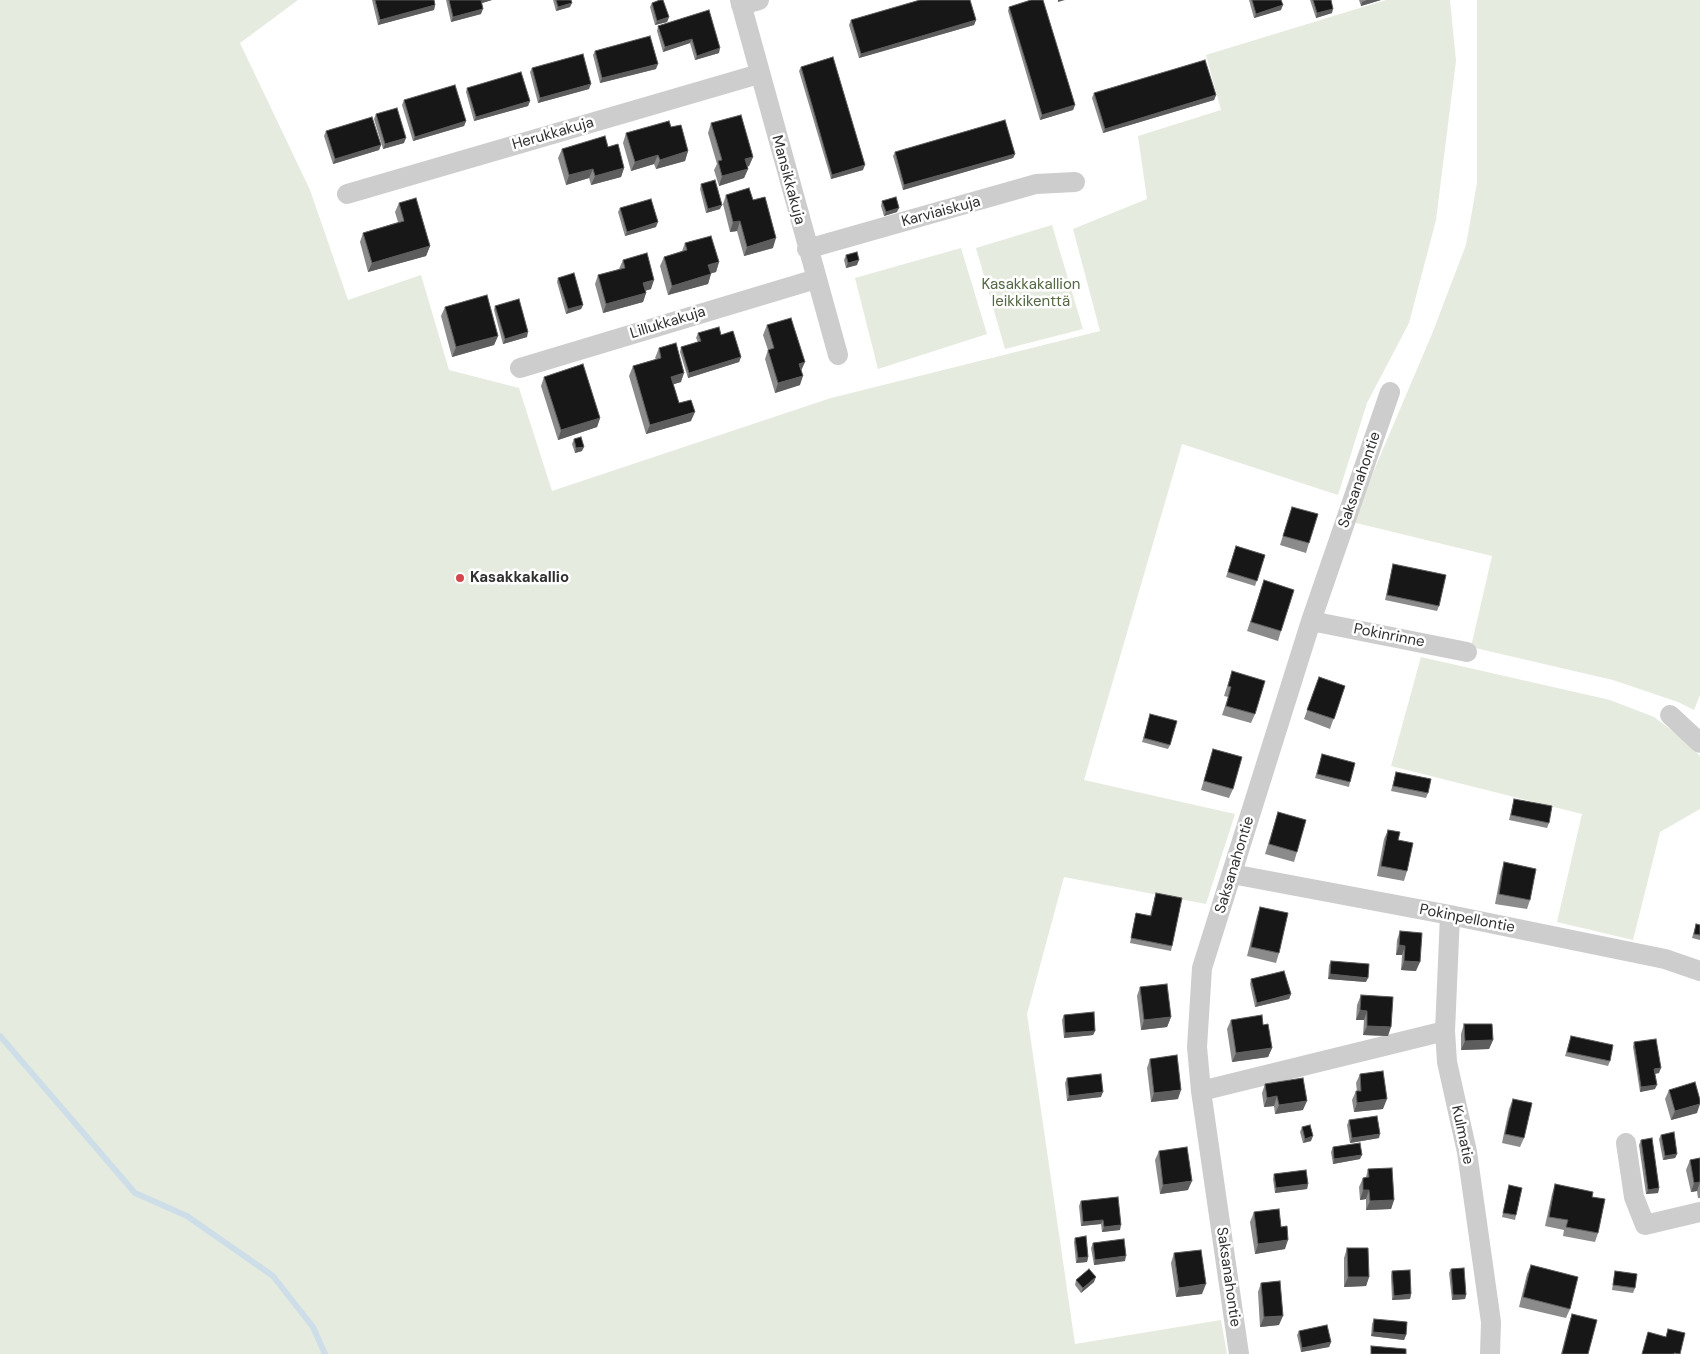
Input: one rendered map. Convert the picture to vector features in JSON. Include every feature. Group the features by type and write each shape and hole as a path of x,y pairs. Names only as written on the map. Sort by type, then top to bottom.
{"street":[{"name":"Mansikkakuja","path":"747,2 759,74 838,355"},
{"name":"Herukkakuja","path":"347,194 759,74"},
{"name":"Karviaiskuja","path":"807,249 1036,184 1076,182"},
{"name":"Lillukkakuja","path":"520,368 816,279"},
{"name":"Saksanahontie","path":"1239,1354 1201,1091 1197,1047 1202,968 1311,620 1390,392"},
{"name":"Pokinrinne","path":"1311,620 1467,652"},
{"path":"1670,715 1700,743"},
{"name":"Pokinpellontie","path":"1232,874 1450,915 1665,959 1700,971"},
{"name":"Kulmatie","path":"1450,915 1445,1032 1447,1062 1466,1152 1490,1312 1490,1354"},
{"path":"1201,1091 1445,1032"},
{"path":"1626,1143 1634,1197 1645,1225 1700,1212"}],"green space":[{"path":"0,0 298,0 240,43 310,190 348,300 421,275 449,370 519,388 552,491 831,398 1100,331 1073,229 1147,199 1138,136 1221,110 1206,55 1386,0 1450,0 1456,61 1436,220 1409,323 1367,403 1338,495 1182,444 1084,780 1235,814 1206,904 1064,877 1027,1014 1075,1344 1221,1320 1227,1354 0,1354"},
{"path":"1477,0 1700,0 1700,695 1694,710 1678,702 1613,680 1471,647 1492,556 1352,522 1432,334 1466,245 1477,183"},
{"name":"Kasakkakallion leikkikenttä","path":"1052,225 1083,329 1005,349 976,248"},
{"path":"961,248 987,334 878,369 855,278"},
{"path":"1421,657 1610,700 1654,717 1687,742 1700,756 1700,809 1660,832 1633,940 1557,922 1582,814 1391,766"}],"building":[{"path":"375,0 434,0 435,5 380,20"},
{"path":"449,0 481,0 483,9 453,17"},
{"path":"556,0 571,0 572,3 558,7"},
{"path":"663,0 669,17 657,21 652,3"},
{"path":"920,0 970,0 976,20 861,54 851,20"},
{"path":"1031,0 1043,0 1075,105 1042,115 1009,7"},
{"path":"1252,0 1281,0 1283,5 1256,14"},
{"path":"1313,0 1331,0 1333,9 1317,13"},
{"path":"709,10 720,48 697,56 692,39 665,47 658,26"},
{"path":"650,36 658,64 602,78 595,51"},
{"path":"583,54 591,84 540,98 532,68"},
{"path":"833,57 865,165 832,175 801,67"},
{"path":"1205,60 1216,95 1105,129 1094,93"},
{"path":"521,72 530,101 476,117 467,88"},
{"path":"455,85 466,121 415,137 404,100"},
{"path":"397,108 406,138 385,144 376,114"},
{"path":"741,115 753,157 745,159 748,169 722,176 718,161 722,160 711,123"},
{"path":"372,117 381,145 335,159 326,131"},
{"path":"1005,120 1015,154 904,185 895,152"},
{"path":"669,121 671,127 681,125 688,151 660,160 658,155 635,162 626,133"},
{"path":"605,136 608,147 618,144 624,168 595,176 593,169 569,175 562,149"},
{"path":"715,180 722,205 708,209 701,184"},
{"path":"749,188 753,200 765,197 776,238 747,247 740,221 733,222 726,195"},
{"path":"896,197 899,208 886,212 882,201"},
{"path":"416,198 430,246 372,263 363,233 404,221 399,203"},
{"path":"651,199 658,222 627,232 620,208"},
{"path":"711,236 719,262 708,265 711,274 672,286 664,257 687,250 685,243"},
{"path":"857,252 859,260 848,263 846,255"},
{"path":"647,253 654,280 643,283 646,293 606,304 598,275 625,268 623,260"},
{"path":"574,273 583,305 568,309 558,278"},
{"path":"487,295 498,336 456,347 445,307"},
{"path":"519,299 528,332 505,339 495,306"},
{"path":"791,318 805,362 799,364 803,376 778,383 768,350 774,348 767,325"},
{"path":"719,327 721,335 733,331 741,357 689,373 681,347 701,341 698,333"},
{"path":"676,343 684,373 671,377 679,403 691,400 695,412 650,425 633,366 661,358 659,348"},
{"path":"583,364 600,418 561,430 544,377"},
{"path":"581,437 584,447 576,448 574,439"},
{"path":"1292,507 1318,514 1309,543 1283,536"},
{"path":"1236,546 1265,555 1257,581 1228,572"},
{"path":"1393,564 1446,575 1439,606 1387,595"},
{"path":"1264,580 1294,590 1281,631 1251,622"},
{"path":"1232,671 1265,681 1255,714 1226,706 1231,687 1228,686"},
{"path":"1319,677 1345,686 1334,719 1307,710"},
{"path":"1150,714 1177,721 1170,745 1144,738"},
{"path":"1213,749 1242,757 1233,789 1204,781"},
{"path":"1322,754 1355,763 1350,782 1317,774"},
{"path":"1396,772 1431,779 1428,793 1393,786"},
{"path":"1514,799 1552,806 1549,823 1511,815"},
{"path":"1278,812 1306,820 1297,852 1269,844"},
{"path":"1388,830 1400,832 1398,840 1413,843 1407,871 1381,866"},
{"path":"1504,862 1536,869 1530,900 1499,894"},
{"path":"1156,893 1182,898 1172,946 1131,938 1136,913 1151,916"},
{"path":"1260,907 1288,913 1279,953 1251,947"},
{"path":"1696,924 1700,925 1700,935 1694,934"},
{"path":"1400,931 1422,933 1420,962 1404,961 1405,946 1399,945"},
{"path":"1331,961 1369,964 1368,978 1330,974"},
{"path":"1284,971 1291,994 1257,1003 1251,979"},
{"path":"1167,984 1171,1017 1144,1020 1140,987"},
{"path":"1361,995 1393,997 1391,1027 1367,1026 1367,1011 1360,1010"},
{"path":"1094,1012 1095,1031 1065,1033 1064,1015"},
{"path":"1262,1015 1263,1025 1268,1024 1272,1048 1236,1053 1231,1020"},
{"path":"1464,1024 1492,1024 1493,1040 1465,1041"},
{"path":"1571,1036 1613,1045 1610,1061 1567,1052"},
{"path":"1656,1039 1661,1068 1654,1069 1657,1085 1641,1087 1634,1042"},
{"path":"1177,1055 1181,1090 1154,1093 1150,1059"},
{"path":"1383,1071 1387,1099 1357,1103 1356,1091 1361,1091 1360,1074"},
{"path":"1101,1074 1103,1092 1069,1096 1067,1078"},
{"path":"1303,1078 1307,1101 1279,1105 1277,1096 1267,1098 1265,1084"},
{"path":"1695,1082 1700,1104 1675,1111 1669,1090"},
{"path":"1513,1099 1532,1103 1524,1138 1505,1134"},
{"path":"1377,1116 1380,1134 1352,1138 1349,1120"},
{"path":"1310,1125 1313,1136 1305,1139 1302,1127"},
{"path":"1674,1132 1677,1154 1665,1156 1661,1135"},
{"path":"1652,1138 1659,1188 1648,1190 1641,1140"},
{"path":"1360,1143 1362,1155 1334,1159 1333,1147"},
{"path":"1187,1147 1192,1181 1163,1185 1159,1151"},
{"path":"1700,1158 1700,1182 1694,1183 1690,1160"},
{"path":"1392,1168 1394,1200 1370,1201 1369,1190 1363,1190 1363,1178 1369,1177 1368,1169"},
{"path":"1306,1170 1308,1184 1276,1188 1274,1174"},
{"path":"1555,1184 1593,1192 1592,1197 1605,1199 1598,1233 1566,1227 1568,1220 1549,1217"},
{"path":"1509,1185 1522,1188 1516,1215 1503,1213"},
{"path":"1118,1197 1121,1225 1104,1227 1103,1220 1083,1222 1081,1201"},
{"path":"1279,1209 1281,1227 1287,1226 1288,1240 1258,1244 1254,1212"},
{"path":"1086,1236 1088,1257 1078,1258 1075,1238"},
{"path":"1124,1239 1126,1256 1095,1260 1093,1243"},
{"path":"1347,1248 1368,1248 1369,1277 1348,1277"},
{"path":"1201,1250 1206,1284 1179,1288 1174,1253"},
{"path":"1531,1265 1578,1277 1570,1309 1523,1297"},
{"path":"1464,1268 1466,1295 1453,1295 1451,1269"},
{"path":"1089,1269 1096,1277 1083,1288 1076,1280"},
{"path":"1410,1270 1411,1294 1394,1296 1392,1271"},
{"path":"1615,1271 1637,1274 1635,1288 1613,1285"},
{"path":"1280,1281 1283,1316 1264,1317 1261,1283"},
{"path":"1572,1314 1597,1320 1588,1354 1562,1354"},
{"path":"1374,1319 1407,1322 1406,1335 1373,1332"},
{"path":"1327,1325 1331,1342 1302,1348 1299,1331"},
{"path":"1668,1329 1685,1333 1680,1354 1642,1354 1648,1332 1666,1337"},
{"path":"1371,1346 1406,1349 1406,1354 1371,1354"}],"waterway":[{"path":"0,1036 135,1193 187,1216 273,1276 313,1327 325,1354"}],"place":[{"name":"Kasakkakallio","path":"460,578"}]}
